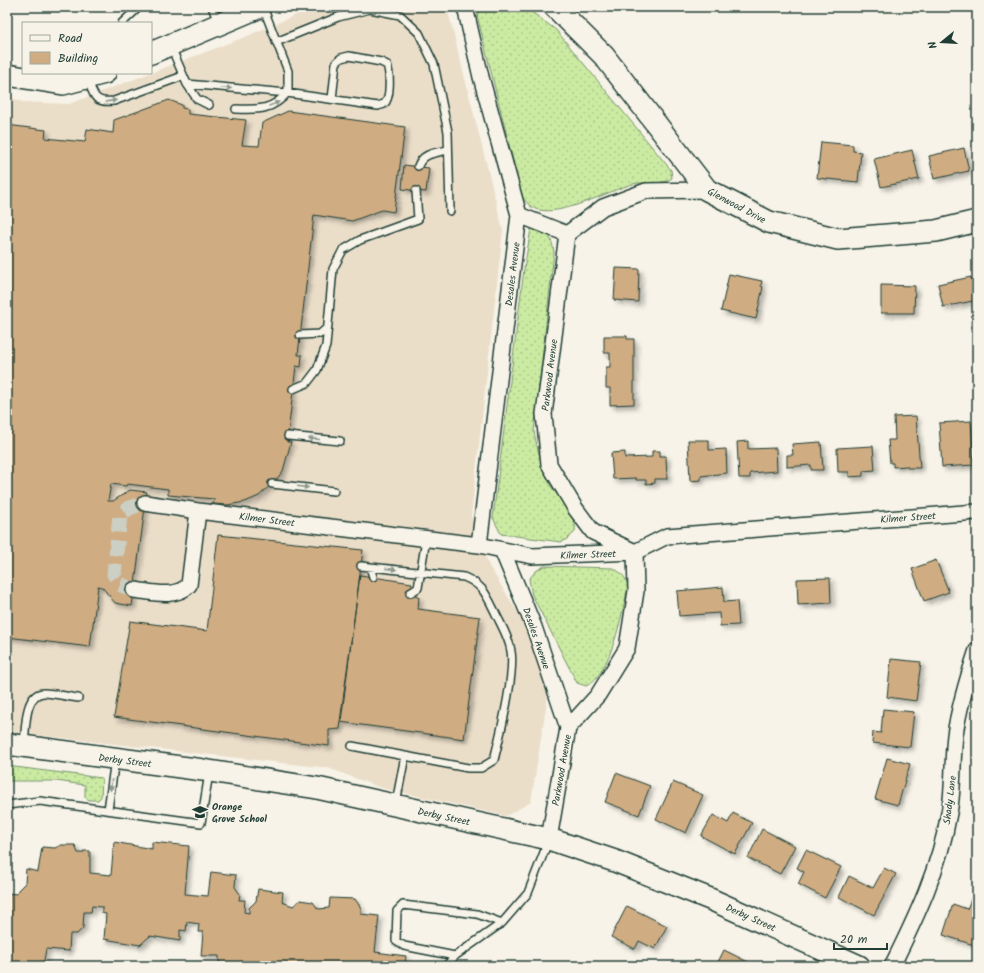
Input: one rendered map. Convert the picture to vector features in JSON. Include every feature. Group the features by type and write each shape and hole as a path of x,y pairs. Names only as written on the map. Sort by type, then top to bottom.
{"street":[{"path":"152,53 170,44 216,16 261,7"},
{"name":"Desales Avenue","path":"466,7 481,77 519,215 478,545"},
{"name":"Glenwood Drive","path":"555,7 604,56 707,190 769,222 838,239 936,231 977,221"},
{"path":"7,75 63,84 94,75"},
{"path":"519,215 567,234 603,207 646,191 707,190"},
{"name":"Parkwood Avenue","path":"549,839 568,728 598,695 627,648 636,591 635,552 593,532 575,508 549,464 544,414 567,234"},
{"name":"Kilmer Street","path":"145,503 198,511 478,545 532,556 635,552 668,536 977,512"},
{"path":"134,590 173,594 183,591 189,585 198,511"},
{"name":"Desales Avenue","path":"502,550 534,627 568,728"},
{"name":"Shady Lane","path":"892,966 914,923 938,861 950,813 955,734 968,677 977,650"},
{"name":"Derby Street","path":"15,746 209,771 317,788 549,839 615,862 710,899 859,966"}],"lane":[{"path":"123,22 139,7"},
{"path":"236,109 258,110 280,103 287,93 288,71 261,7"},
{"path":"276,42 338,17 370,9 400,15 420,32 434,64 448,132 450,211"},
{"path":"170,44 187,84 197,99 209,105"},
{"path":"187,84 287,93 378,106 384,104 388,99 390,74 388,66 381,62 349,56 341,58 336,63 332,99"},
{"path":"94,75 94,96 102,102 114,101 184,76"},
{"path":"418,166 420,160 427,154 448,150"},
{"path":"293,389 307,383 317,370 326,346 333,268 343,250 360,240 418,219 416,191"},
{"path":"300,335 320,334 327,328"},
{"path":"288,436 340,441"},
{"path":"272,484 334,491"},
{"path":"410,593 418,588 422,572 426,539"},
{"path":"352,746 468,768 481,768 494,760 512,669 512,653 508,639 484,590 476,581 464,577 361,566"},
{"path":"370,567 373,577"},
{"path":"15,746 29,702 34,695 42,693 78,698"},
{"path":"396,805 406,756"},
{"path":"108,810 114,759"},
{"path":"7,805 40,801 201,823 209,771"},
{"path":"446,966 455,956 502,923 528,893 549,839"},
{"path":"455,956 404,946 396,941 397,911 403,905 477,914 502,923"}],"shaded area":[{"path":"7,7 13,7 7,58"},
{"path":"314,7 447,7 503,230 471,516 489,566 522,619 549,688 531,802 506,816 381,788 328,768 7,732 7,96 23,102 69,104 148,74 152,74 152,72 245,37"}],"green space":[{"path":"480,7 525,7 556,30 671,170 672,178 659,183 633,184 581,204 552,211 540,210 530,206 522,197 477,15"},
{"path":"539,227 550,237 554,252 534,431 540,458 550,484 571,512 575,525 575,532 561,542 501,534 493,518 524,269 531,229"},
{"path":"544,566 613,568 623,576 626,581 628,587 619,627 609,657 595,680 586,686 577,683 532,595 529,579 536,571"},
{"path":"7,766 102,778 101,797 98,800 89,800 85,797 85,785 56,781 7,781"}],"building":[{"path":"169,100 182,105 182,108 188,109 188,114 246,120 242,145 259,146 262,123 288,111 405,127 394,212 382,210 352,221 314,215 298,355 302,355 301,367 296,366 287,442 291,442 283,471 276,480 259,496 245,502 227,505 213,504 214,499 168,495 168,489 127,484 126,486 111,484 108,501 113,501 130,490 147,492 132,606 115,603 102,587 98,586 90,647 7,637 7,125 46,130 45,138 85,142 87,129 113,133 114,120"},
{"path":"821,142 853,145 853,151 861,152 858,182 817,178"},
{"path":"964,148 969,171 934,179 929,156"},
{"path":"912,150 919,179 881,187 874,159"},
{"path":"404,165 429,168 426,192 402,189"},
{"path":"616,268 639,269 638,302 614,300"},
{"path":"729,274 762,281 761,286 763,287 756,319 721,311"},
{"path":"971,277 971,279 977,277 977,303 974,304 973,301 943,307 938,284"},
{"path":"881,285 915,286 914,313 881,313"},
{"path":"604,336 627,336 627,339 634,339 634,404 610,405 610,388 606,388 606,367 610,367 610,353 604,353"},
{"path":"916,416 920,468 907,468 907,466 893,467 893,463 890,463 888,440 895,440 894,417"},
{"path":"971,421 974,465 942,467 939,423"},
{"path":"688,440 709,440 709,450 726,449 727,473 701,476 701,480 690,481"},
{"path":"748,441 748,449 776,448 777,471 750,473 750,478 739,478 737,442"},
{"path":"821,442 823,470 811,470 811,465 787,467 787,455 793,455 792,444"},
{"path":"873,446 875,470 863,471 863,476 849,477 849,472 838,472 837,448"},
{"path":"652,451 660,451 660,456 666,456 667,479 655,479 655,483 646,484 646,480 636,480 636,478 613,479 611,453 625,452 625,458 652,457"},
{"path":"218,535 363,550 340,729 329,730 329,746 114,717 130,621 207,631"},
{"path":"936,560 949,592 924,601 912,569"},
{"path":"360,575 412,583 410,596 419,597 418,609 480,617 464,739 340,722"},
{"path":"830,578 831,603 798,605 797,579"},
{"path":"723,587 724,602 737,601 739,625 720,626 719,613 679,616 677,591"},
{"path":"891,659 921,662 916,701 887,697"},
{"path":"883,709 914,712 910,747 872,743 873,732 881,733"},
{"path":"887,758 910,764 898,805 875,799"},
{"path":"616,773 650,786 639,815 605,802"},
{"path":"673,782 703,795 686,833 656,819"},
{"path":"733,813 752,823 735,854 701,836 713,815 728,823"},
{"path":"762,829 795,846 780,874 748,858"},
{"path":"114,842 152,849 152,842 189,846 185,894 208,896 211,872 236,875 235,887 240,894 239,900 245,900 244,912 249,913 249,908 256,901 258,889 283,892 282,902 293,906 300,900 313,902 318,909 329,908 330,898 355,899 361,908 361,914 379,916 375,952 406,956 405,966 221,966 219,963 219,956 201,956 203,932 198,932 199,924 187,922 186,931 180,930 180,941 150,936 140,945 104,939 106,914 102,913 102,907 92,906 91,912 84,912 83,928 77,934 70,934 69,951 46,949 43,966 7,966 7,893 17,894 18,890 25,883 26,869 38,872 42,847 55,848 61,845 75,845 78,853 90,851 90,873 111,875"},
{"path":"806,850 841,867 825,898 798,884 804,872 797,868"},
{"path":"884,868 896,874 874,915 839,897 849,876 873,888"},
{"path":"972,897 977,899 977,946 943,935 953,904 967,909"},
{"path":"627,906 667,926 655,949 639,941 635,949 611,937"},
{"path":"724,950 756,966 716,966"}],"tunnel":[{"path":"134,590 119,584 114,574 120,515 129,508 145,503"}],"place":[{"name":"Orange Grove School","path":"200,812"}]}
